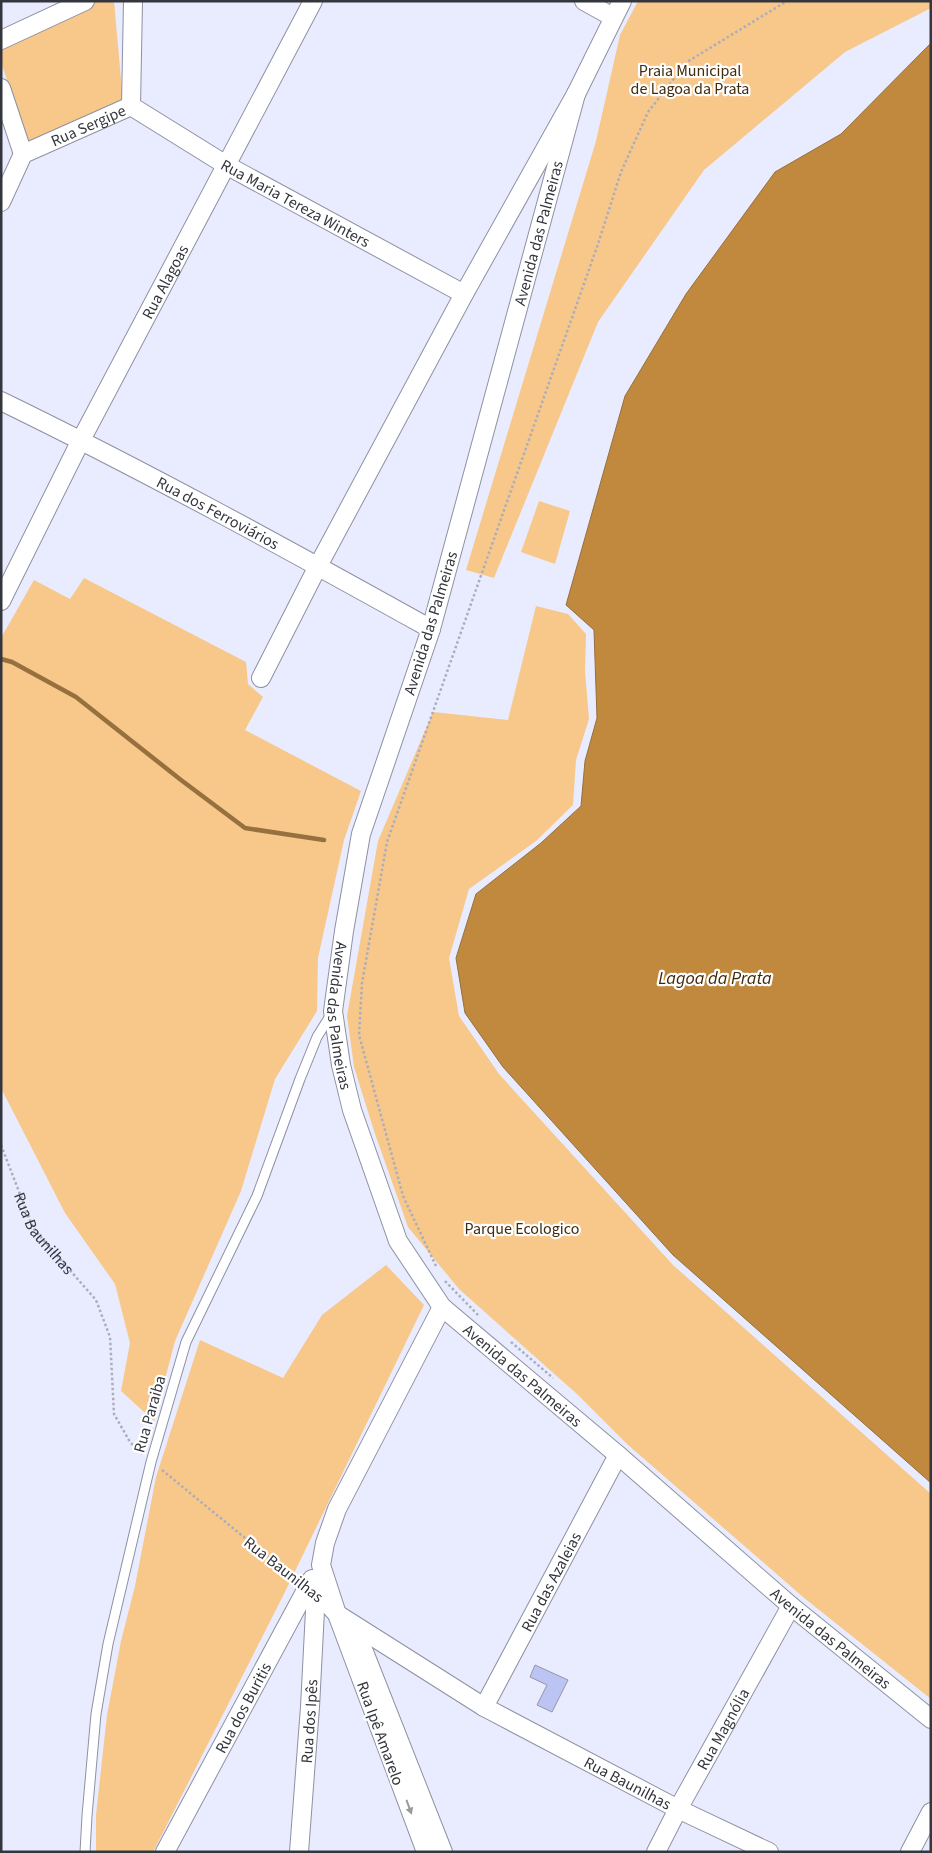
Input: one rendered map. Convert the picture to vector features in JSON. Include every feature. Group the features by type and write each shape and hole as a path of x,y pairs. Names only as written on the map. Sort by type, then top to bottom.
{"street":[{"path":"1,40 85,1"},
{"name":"Rua Sergipe","path":"23,154 131,106 133,1"},
{"name":"Rua Alagoas","path":"1,601 81,440 313,1"},
{"path":"584,1 613,18"},
{"path":"261,678 318,566 464,294 576,94 622,1"},
{"path":"1,88 23,154 1,202"},
{"name":"Avenida das Palmeiras","path":"576,94 431,630 361,834 344,931 334,1011 341,1065 352,1110 398,1241 442,1307 618,1455 791,1606 931,1719"},
{"name":"Rua Maria Tereza Winters","path":"131,106 226,165 464,294"},
{"name":"Rua dos Ferroviários","path":"1,401 81,440 318,566 431,630"},
{"name":"Rua dos Buritis","path":"165,1852 323,1574 338,1509 442,1307"},
{"name":"Rua das Azaleias","path":"484,1707 618,1455"},
{"path":"323,1574 353,1624"},
{"name":"Rua Baunilhas","path":"323,1574 337,1614 484,1707 678,1809 769,1852"},
{"name":"Rua dos Ipês","path":"299,1852 310,1707 323,1574"},
{"name":"Rua Magnólia","path":"656,1852 791,1606"},
{"name":"Rua Ipê Amarelo","path":"337,1614 426,1852"},
{"name":"Rua Ipê Amarelo","path":"353,1624 443,1852"},
{"path":"910,1852 931,1812"}],"lane":[{"name":"Rua Paraiba","path":"86,1852 87,1816 96,1714 105,1661 121,1584 151,1462 186,1342 257,1196 317,1036 334,1011"}],"path":[{"path":"436,1267 403,1196 359,1035 362,983 387,842 598,244 621,172 648,112 687,62 788,1"},
{"name":"Rua Baunilhas","path":"1,1145 33,1228 96,1300 110,1338 114,1414 130,1442 151,1462 323,1574"},
{"path":"440,1276 481,1317"},
{"path":"510,1342 554,1378"}],"green space":[{"path":"91,1 114,1 123,102 28,143 1,62 1,43"},
{"name":"Praia Municipal de Lagoa da Prata","path":"638,1 931,1 931,8 845,52 704,170 598,322 494,578 466,570 596,141 620,35"},
{"path":"539,501 570,511 555,564 521,552"},
{"path":"84,578 246,662 248,684 263,697 245,730 361,791 344,840 318,958 317,1011 275,1079 241,1191 175,1341 154,1421 121,1391 130,1343 115,1284 65,1213 1,1088 1,638 34,580 70,599"},
{"name":"Parque Ecologico","path":"536,606 568,614 586,634 585,671 589,719 576,760 573,805 536,841 469,889 449,958 459,1016 499,1074 673,1265 931,1494 931,1699 803,1597 627,1444 578,1395 459,1289 408,1227 374,1131 354,1067 347,1016 378,841 433,712 508,720"},
{"path":"386,1265 424,1305 283,1596 153,1852 96,1852 96,1815 107,1715 121,1641 135,1586 156,1477 200,1340 283,1378 322,1315"}],"water":[{"name":"Lagoa da Prata","path":"931,43 931,1483 673,1255 503,1067 465,1013 456,958 476,894 541,843 581,806 585,761 597,718 594,630 566,605 625,396 686,294 775,172 841,134"}],"building":[{"path":"535,1665 568,1680 552,1712 537,1705 547,1685 530,1677"}],"waterway":[{"path":"1,659 12,662 76,697 245,828 324,840"}]}
